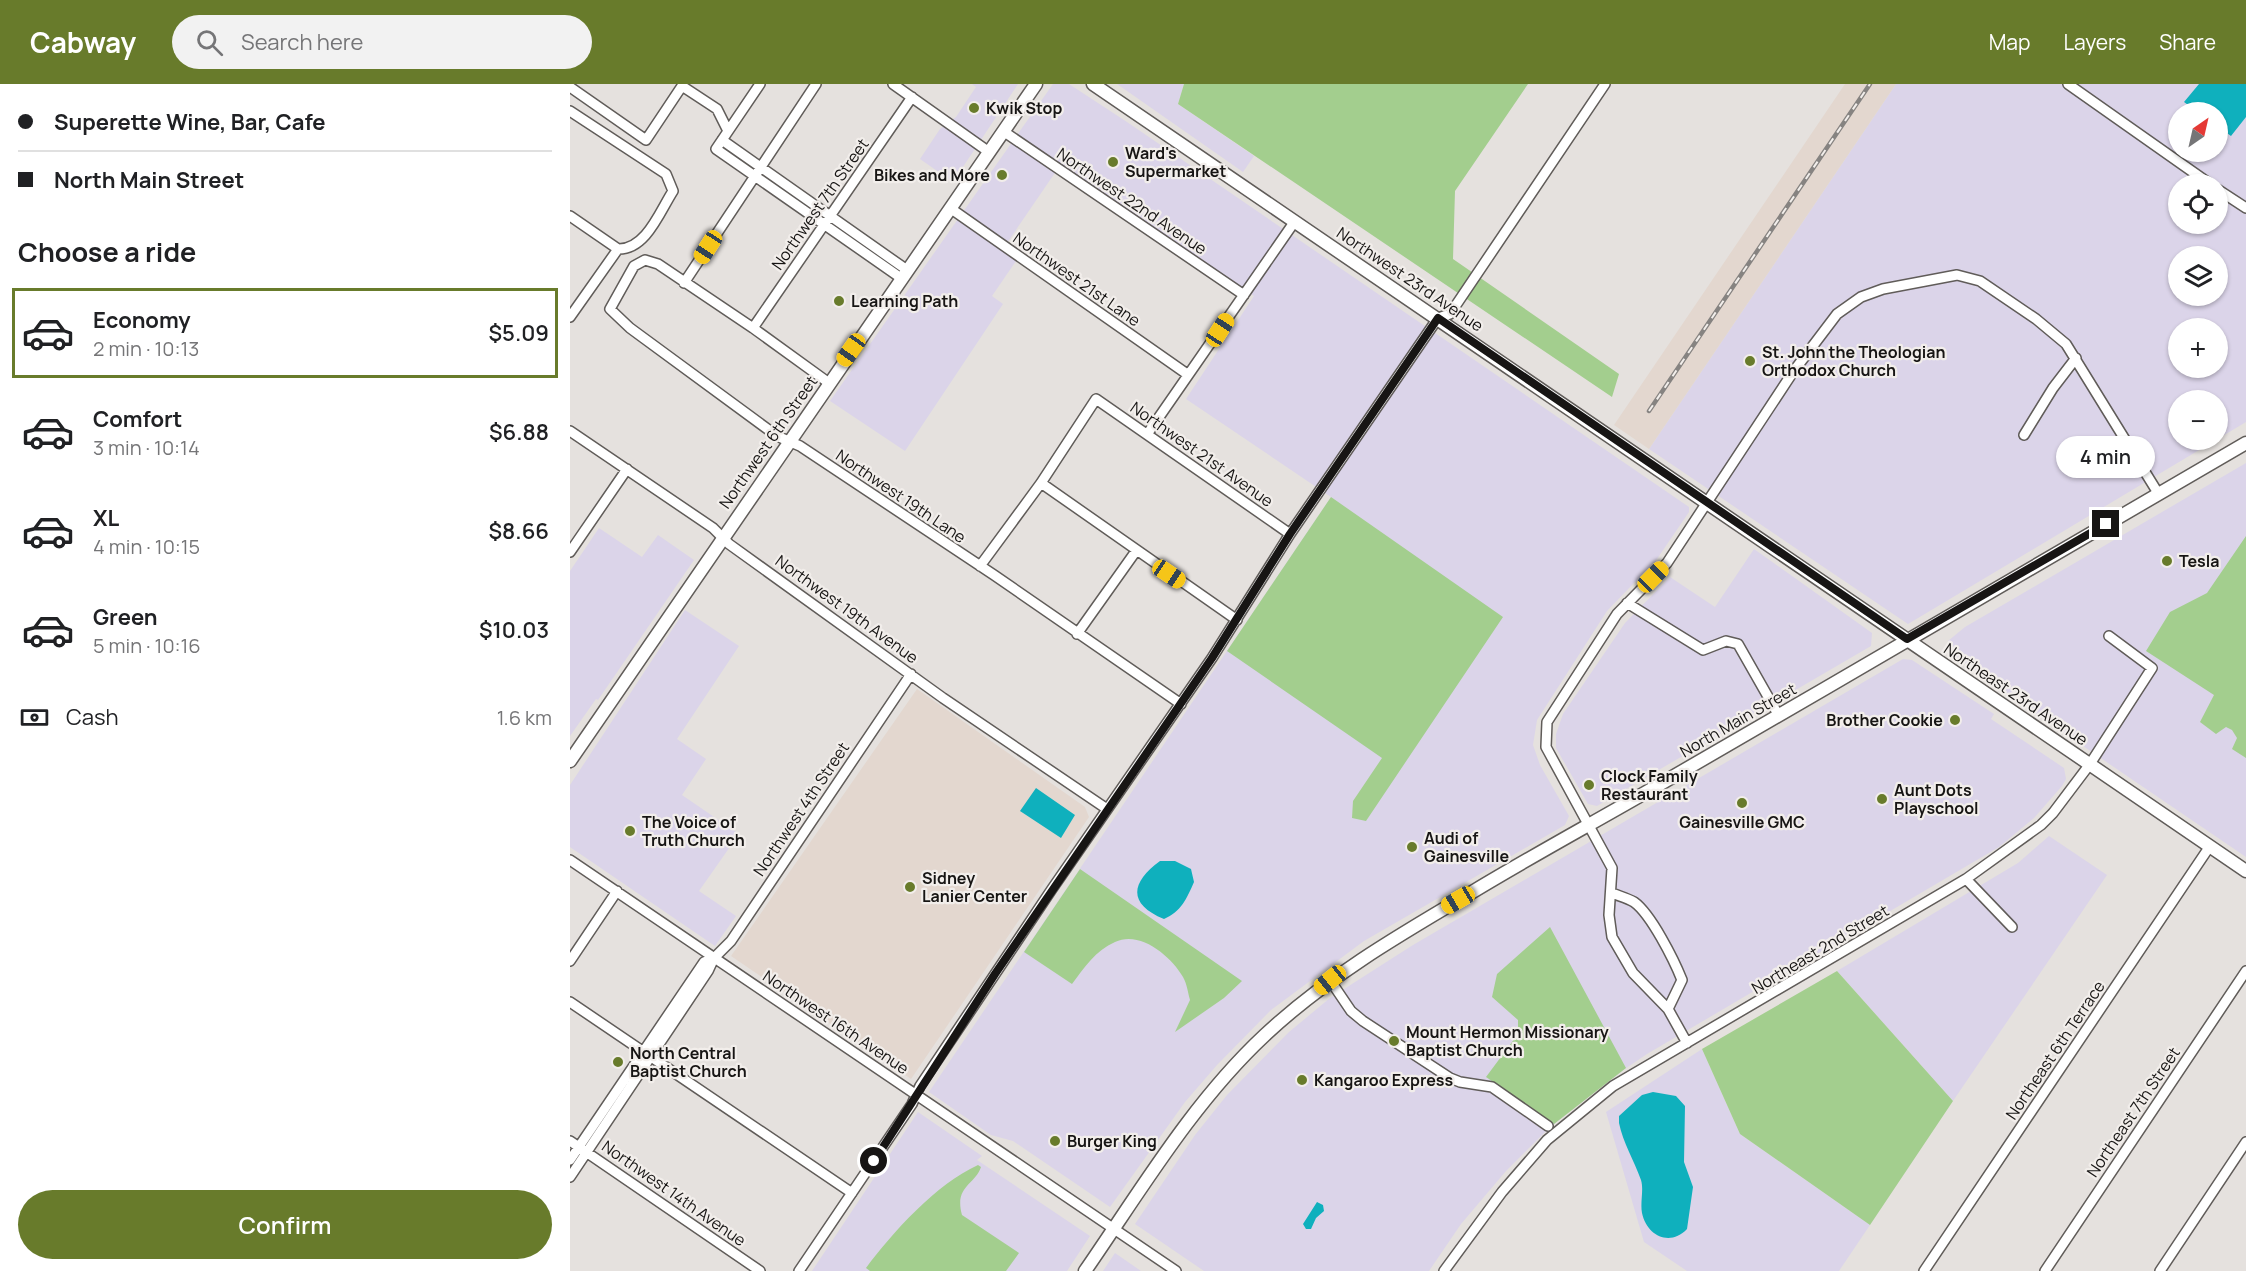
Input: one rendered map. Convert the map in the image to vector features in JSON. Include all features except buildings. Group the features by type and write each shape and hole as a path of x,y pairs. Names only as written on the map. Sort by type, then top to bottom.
{"main road":[{"name":"Northwest 6th Street","path":"570,761 788,441 1036,84"},
{"name":"Northwest 23rd Avenue","path":"1093,84 1709,503"},
{"name":"North Main Street","path":"1085,1271 1163,1158 1224,1077 1265,1035 1330,980 1405,930 1779,716 1907,639 2246,443"},
{"name":"Northeast 23rd Avenue","path":"1709,503 2246,871"}],"street":[{"path":"719,144 760,84"},
{"path":"816,84 684,283 753,328 828,383"},
{"path":"893,84 989,152"},
{"path":"799,1271 1107,809 1237,620 1290,534 1438,318 1450,314 1605,84"},
{"path":"2068,84 2196,174"},
{"path":"570,87 646,140 682,86 717,109 728,131"},
{"name":"Northwest 7th Street","path":"753,328 912,97"},
{"path":"570,111 666,174 673,191 642,239 634,247 618,249 570,216"},
{"name":"Northwest 22nd Avenue","path":"1004,131 1244,295"},
{"path":"719,144 760,167 826,219 904,274"},
{"path":"719,144 754,176 826,219"},
{"path":"2228,196 2246,208"},
{"name":"Northwest 21st Lane","path":"950,208 1187,374"},
{"path":"1148,433 1295,220"},
{"path":"570,317 618,249"},
{"name":"Northwest 19th Lane","path":"684,283 658,264 645,260 634,266 610,309 641,337 777,436 980,566 1181,704"},
{"path":"1687,1043 1668,1008 1633,973 1616,947 1612,937 1610,915 1612,868 1546,747 1547,722 1611,622 1667,563 1815,341 1838,314 1861,297 1883,289 1958,275 1980,281 2066,344 2158,493"},
{"path":"2025,435 2053,388 2076,358"},
{"name":"Northwest 21st Avenue","path":"1041,483 1096,399 1290,534"},
{"name":"Northwest 19th Avenue","path":"570,431 713,528 722,538 911,674 1107,809"},
{"path":"570,552 627,469"},
{"path":"980,566 1041,483 1237,620"},
{"path":"1077,634 1136,551"},
{"path":"1627,603 1703,650 1726,641 1738,644 1779,716"},
{"name":"Northeast 2nd Street","path":"1444,1271 1502,1192 1548,1140 1613,1086 1966,879 2041,825 2090,765 2152,668 2109,636"},
{"name":"Northwest 4th Street","path":"570,1160 583,1149 652,1058 708,972 714,958 731,941 911,674"},
{"name":"Northeast 6th Terrace","path":"1924,1271 2210,846"},
{"name":"Northwest 16th Avenue","path":"570,860 1176,1271"},
{"path":"1966,879 2012,927"},
{"path":"570,961 617,891"},
{"path":"1612,893 1634,903 1644,913 1676,965 1682,980 1668,1008"},
{"name":"Northwest 4th Street","path":"570,1177 583,1149 642,1051 704,962 714,958"},
{"name":"Northeast 7th Street","path":"2045,1271 2246,971"},
{"path":"1330,980 1351,1011 1363,1021 1450,1078 1460,1082 1492,1087 1548,1126"},
{"path":"570,1002 852,1193"},
{"name":"Northwest 14th Avenue","path":"570,1141 760,1271"},
{"path":"2160,1271 2246,1142"}],"shaded area":[{"path":"972,84 1018,84 953,182 920,159 940,129 956,117 976,87"},
{"path":"1053,84 1069,84 1127,122 1689,507 1689,512 1657,559 1607,611 1537,720 1533,745 1540,765 1569,816 1565,825 1364,941 1271,1010 1217,1065 1185,1102 1110,1207 1013,1141 991,1135 929,1092 1331,497 1186,399 1254,296 1061,164 1007,243 1016,261 992,296 1003,304 905,451 830,401"},
{"path":"1117,84 1184,84 1178,104 1254,156 1243,172"},
{"path":"1845,84 1896,84 1649,449 1614,425"},
{"path":"1896,84 2246,84 2246,422 2228,433 2228,390 2168,390 2168,450 2199,450 1908,624 1649,449"},
{"path":"2246,463 2246,857 2014,699 1949,651 1948,641 1965,627"},
{"path":"599,528 642,557 658,535 694,560 598,700 596,699 570,736 570,571"},
{"path":"1754,549 1872,633 1871,646 1597,806 1588,804 1556,748 1556,734 1563,714 1625,623 1670,577 1715,607"},
{"path":"685,610 739,646 677,739 706,759 682,795 739,834 699,891 736,916 715,946 570,847 570,785"},
{"path":"1903,659 1912,660 1994,714 1991,719 2064,768 2066,779 2062,786 2034,818 1999,847 1647,1054 1598,1087 1549,1128 1506,1171 1461,1224 1429,1271 1204,1271 1135,1224 1195,1135 1227,1095 1289,1032 1330,998 1413,945"},
{"name":"Sidney Lanier Center","path":"917,689 1085,807 1089,817 911,1079 731,956"},
{"path":"2049,836 2107,875 1953,1101 1837,971 2018,863"},
{"path":"1702,1049 1740,1134 1870,1225 1839,1271 1687,1271 1644,1242 1606,1112"},
{"path":"918,1112 982,1156 977,1160 1090,1236 1067,1271 812,1271"},
{"path":"1115,1253 1141,1271 1103,1271"}],"green space":[{"path":"1184,84 1528,84 1455,191 1453,259 1619,374 1612,397 1178,104"},
{"path":"1331,497 1503,617 1366,821 1352,818 1353,801 1382,758 1227,651"},
{"path":"2246,536 2246,758 2232,749 2237,738 2232,730 2226,727 2216,734 2200,722 2214,695 2146,651 2170,612 2207,593"},
{"path":"1080,869 1242,981 1224,998 1175,1032 1190,1000 1178,969 1154,947 1134,939 1125,939 1108,945 1096,955 1072,984 1024,952"},
{"path":"1550,927 1626,1068 1554,1124 1486,1077 1518,1034 1518,1020 1492,997 1497,974"},
{"path":"1837,971 1953,1101 1870,1225 1740,1134 1702,1049"},
{"path":"978,1165 981,1167 978,1173 966,1187 961,1198 962,1215 1019,1253 1006,1271 870,1271 866,1268 889,1239 931,1196 962,1173"}],"water":[{"path":"2199,84 2246,84 2246,117 2231,136 2228,134 2228,102 2184,102"},
{"path":"1036,788 1075,815 1061,838 1020,811"},
{"path":"1160,861 1175,861 1191,869 1194,882 1179,908 1164,919 1144,907 1137,893 1143,877"},
{"path":"1653,1092 1676,1096 1685,1106 1684,1162 1693,1187 1687,1229 1674,1237 1667,1238 1654,1233 1645,1221 1642,1213 1641,1180 1619,1123 1619,1116 1642,1095"},
{"path":"1317,1202 1323,1205 1324,1211 1316,1218 1311,1229 1306,1229 1303,1224"}],"railway":[{"path":"1649,411 1870,84"}],"place":[{"name":"Kwik Stop","path":"974,108"},
{"name":"Ward's Supermarket","path":"1113,162"},
{"name":"Bikes and More","path":"1002,175"},
{"name":"Learning Path","path":"839,301"},
{"name":"St. John the Theologian Orthodox Church","path":"1750,361"},
{"name":"Tesla","path":"2167,561"},
{"name":"Brother Cookie","path":"1955,720"},
{"name":"Clock Family Restaurant","path":"1589,785"},
{"name":"Aunt Dots Playschool","path":"1882,799"},
{"name":"Gainesville GMC","path":"1742,803"},
{"name":"The Voice of Truth Church","path":"630,831"},
{"name":"Audi of Gainesville","path":"1412,847"},
{"name":"Sidney Lanier Center","path":"910,887"},
{"name":"Mount Hermon Missionary Baptist Church","path":"1394,1041"},
{"name":"North Central Baptist Church","path":"618,1062"},
{"name":"Kangaroo Express","path":"1302,1080"},
{"name":"Burger King","path":"1055,1141"}],"route":[{"path":"874,1161 912,1104 920,1086 1052,889 1212,658 1290,534 1438,318 1907,639 2106,524"}]}
